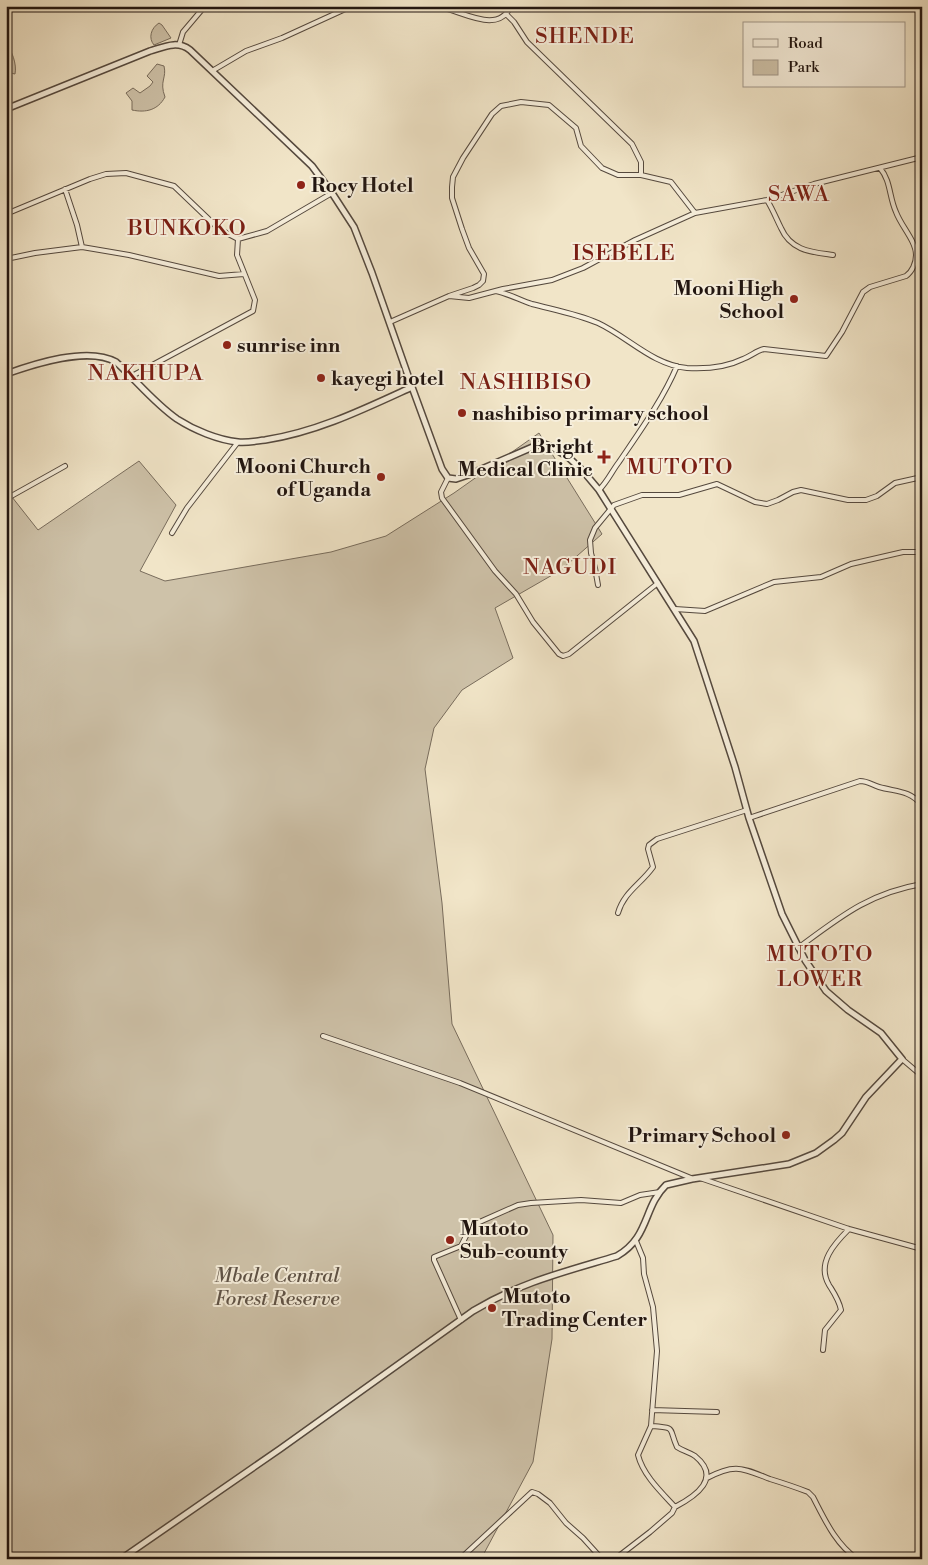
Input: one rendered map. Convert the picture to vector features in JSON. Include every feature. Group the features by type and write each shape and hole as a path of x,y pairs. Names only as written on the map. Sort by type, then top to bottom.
{"street":[{"path":"182,46 183,32 205,6"},
{"path":"212,71 243,53 282,38 352,6"},
{"path":"434,6 445,7 490,21 498,20 507,15 511,6"},
{"path":"507,15 527,42 632,144 641,162 641,175"},
{"path":"6,109 168,45 182,46 212,71 312,166 357,232 412,387 442,468 448,478"},
{"path":"390,322 449,296 473,288 483,281 484,274 467,244 452,198 453,177 492,114 501,106 521,102 549,105 576,128 581,146 602,168 618,175 641,175 671,182 695,213"},
{"path":"449,296 469,298 557,278 583,268 642,237 695,213 767,200 814,184 922,157"},
{"path":"496,291 532,304 564,311 597,322 644,352 676,366 695,368 725,365 743,360 764,349 824,356 828,354 862,292 870,287 906,276 911,272 916,259 915,250 895,210 888,180 880,168"},
{"path":"6,214 106,174 126,173 167,184 178,189 223,231 238,239 267,231 332,193"},
{"path":"65,189 82,247"},
{"path":"767,200 786,237 792,244 804,250 833,255"},
{"path":"132,376 254,311 255,300 237,255 238,239"},
{"path":"6,259 82,247 129,255 219,276 244,274"},
{"path":"6,374 46,361 102,356 116,362 178,419 210,435 238,442 300,433 351,414 412,387"},
{"path":"599,490 609,479 618,462 664,395 676,366"},
{"path":"172,533 188,508 238,442"},
{"path":"448,478 468,475 542,443 552,446 568,457 599,490 675,610 697,649 735,767 749,818 782,914 798,948 826,991 848,1010 881,1033 902,1059 922,1076"},
{"path":"6,499 66,466"},
{"path":"598,585 591,553 590,540 593,530 617,503 636,496 679,494 717,484 763,504 773,503 793,492 801,490 848,500 866,500 877,496 895,483 922,477"},
{"path":"448,478 440,492 442,498 495,571 516,594 533,622 559,654 563,656 568,654 658,583"},
{"path":"675,610 705,611 774,582 821,577 851,564 903,552 922,552"},
{"path":"749,818 860,781 912,795 922,806"},
{"path":"618,913 621,903 628,893 653,866 648,845 657,839 747,810"},
{"path":"798,948 838,918 862,903 892,891 922,884"},
{"path":"323,1036 460,1083 692,1179"},
{"path":"121,1559 496,1297 540,1278 617,1256 636,1241 660,1192 669,1183 789,1164 816,1153 842,1132 866,1097 902,1059"},
{"path":"698,1178 850,1229 922,1249"},
{"path":"461,1320 434,1257 461,1246 469,1230 476,1224 518,1205 581,1200 621,1203 640,1195 660,1192"},
{"path":"823,1350 825,1330 841,1310 840,1303 825,1277 826,1258 836,1242 850,1229"},
{"path":"636,1241 642,1258 644,1274 653,1307 657,1352 651,1426 638,1453 638,1458 659,1490 675,1507"},
{"path":"652,1410 717,1412"},
{"path":"651,1426 672,1429 677,1448 689,1452 703,1464 707,1478"},
{"path":"615,1559 672,1513 675,1507 697,1494 707,1478 718,1472 735,1468 746,1469 808,1492 813,1497 835,1537 846,1551 857,1559"},
{"path":"460,1559 532,1492 550,1503 602,1559"}],"green space":[{"path":"159,23 171,38 154,45 151,33"},
{"path":"6,43 13,58 15,74 6,72"},
{"path":"157,64 164,66 163,92 165,97 159,105 151,110 132,110 132,101 126,93 133,88 140,93 150,86 153,82 147,76"},
{"name":"Mbale Central Forest Reserve","path":"539,433 602,534 561,570 495,608 513,658 462,690 434,728 425,769 442,903 452,1024 553,1235 552,1339 533,1462 481,1559 6,1559 6,501 12,497 38,530 139,461 176,505 140,571 165,581 331,552 386,536 454,493"}],"place":[{"name":"Rocy Hotel","path":"301,185"},
{"name":"Mooni High School","path":"794,299"},
{"name":"sunrise inn","path":"227,345"},
{"name":"kayegi hotel","path":"321,378"},
{"name":"nashibiso primary school","path":"462,413"},
{"name":"Bright Medical Clinic","path":"604,457"},
{"name":"Mooni Church of Uganda","path":"381,477"},
{"name":"Primary School","path":"786,1135"},
{"name":"Mutoto Sub-county","path":"450,1240"},
{"name":"Mutoto Trading Center","path":"492,1308"}],"district":[{"name":"SHENDE","path":"585,35"},
{"name":"SAWA","path":"799,193"},
{"name":"BUNKOKO","path":"187,227"},
{"name":"ISEBELE","path":"624,252"},
{"name":"NAKHUPA","path":"146,372"},
{"name":"NASHIBISO","path":"526,381"},
{"name":"MUTOTO","path":"680,466"},
{"name":"NAGUDI","path":"570,566"},
{"name":"MUTOTO LOWER","path":"820,966"}]}
